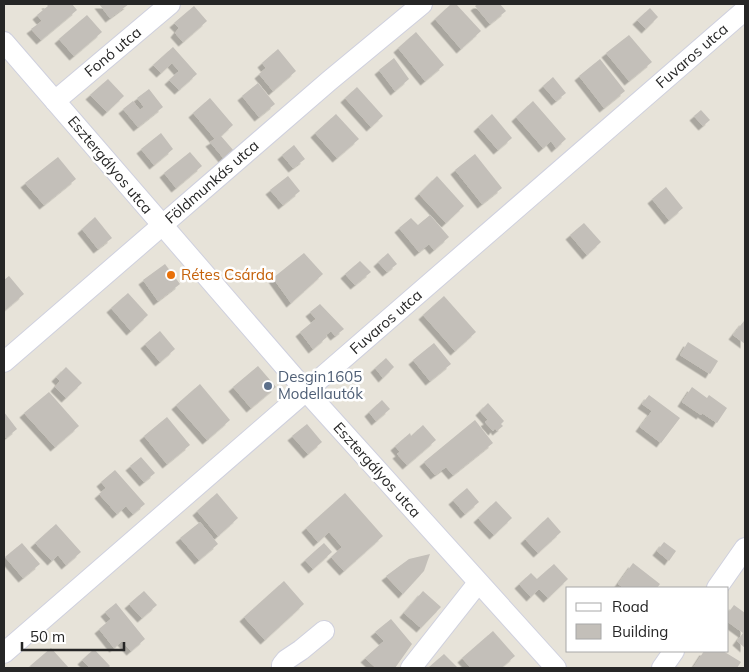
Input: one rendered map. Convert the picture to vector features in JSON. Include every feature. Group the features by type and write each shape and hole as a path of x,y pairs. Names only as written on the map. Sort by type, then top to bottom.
{"street":[{"name":"Fonó utca","path":"55,101 170,4"},
{"name":"Földmunkás utca","path":"4,362 329,81 422,4"},
{"name":"Fuvaros utca","path":"4,653 745,10"},
{"name":"Esztergályos utca","path":"4,42 306,391 556,668"},
{"path":"719,587 745,548"},
{"path":"415,663 478,583"},
{"path":"282,668 286,660 324,631"},
{"path":"662,668 673,652"}],"building":[{"path":"46,4 72,4 77,10 41,40 31,29 42,21 37,15 48,6"},
{"path":"99,4 129,4 110,18"},
{"path":"451,4 456,4 481,31 461,49 435,19"},
{"path":"478,4 500,4 506,11 490,24 475,6"},
{"path":"194,6 207,21 183,42 175,33 179,28 174,23"},
{"path":"650,8 658,17 646,29 637,20"},
{"path":"87,15 102,32 74,56 59,39"},
{"path":"416,32 444,65 425,81 398,48"},
{"path":"629,35 652,62 629,81 606,53"},
{"path":"173,47 197,74 179,90 169,80 179,71 172,63 161,73 153,65"},
{"path":"278,49 296,71 273,91 259,74 266,68 262,63"},
{"path":"394,58 409,79 395,91 379,70"},
{"path":"600,59 625,91 604,108 579,76"},
{"path":"553,77 566,93 556,101 543,86"},
{"path":"108,79 124,96 107,112 90,95"},
{"path":"258,83 275,104 259,117 242,96"},
{"path":"357,87 383,116 371,127 345,98"},
{"path":"149,89 163,107 138,127 123,109 133,101 140,110 144,107 137,98"},
{"path":"210,98 233,125 221,136 234,151 224,159 210,142 215,139 193,113"},
{"path":"533,101 566,139 556,148 551,141 543,148 516,117"},
{"path":"701,110 710,120 703,126 694,116"},
{"path":"336,114 359,139 337,158 315,133"},
{"path":"492,114 512,138 498,150 478,127"},
{"path":"161,133 173,149 154,165 141,149"},
{"path":"294,145 305,159 293,168 282,155"},
{"path":"190,152 202,166 176,188 164,173"},
{"path":"475,154 502,188 482,204 455,170"},
{"path":"58,157 76,179 44,205 25,183"},
{"path":"288,176 300,191 283,205 270,190"},
{"path":"437,176 464,206 446,223 419,194"},
{"path":"666,187 683,208 669,220 652,199"},
{"path":"430,215 449,237 434,250 429,244 419,252 399,228 411,218 418,225"},
{"path":"95,217 112,238 98,249 82,229"},
{"path":"584,223 601,242 587,255 570,235"},
{"path":"304,253 323,274 291,303 273,278"},
{"path":"388,253 397,264 387,272 378,262"},
{"path":"360,261 371,272 355,285 345,274"},
{"path":"165,264 180,284 158,301 143,280"},
{"path":"9,276 24,294 4,311 4,280"},
{"path":"128,293 148,315 131,331 111,308"},
{"path":"444,296 476,332 455,351 423,315"},
{"path":"320,304 344,329 335,336 331,331 313,349 300,332 316,319 310,312"},
{"path":"745,322 745,344 733,335"},
{"path":"160,331 175,349 160,362 145,344"},
{"path":"688,342 718,361 710,374 680,355"},
{"path":"434,343 451,364 430,381 413,360"},
{"path":"386,358 394,367 383,378 375,368"},
{"path":"258,366 276,387 251,408 233,387"},
{"path":"66,367 82,383 66,398 55,387 60,381 56,377"},
{"path":"200,384 230,420 207,440 176,405"},
{"path":"692,387 707,398 709,395 727,408 717,423 682,402"},
{"path":"49,392 79,426 55,447 24,413"},
{"path":"649,395 680,418 661,443 640,427 652,411 642,404"},
{"path":"382,400 390,409 376,421 369,412"},
{"path":"488,403 504,421 501,424 503,426 497,431 495,428 493,431 485,422 488,420 480,411"},
{"path":"4,412 17,429 6,438 4,435"},
{"path":"167,417 190,445 167,464 144,436"},
{"path":"475,420 493,443 453,475 446,467 435,475 424,462"},
{"path":"307,424 322,442 308,454 292,436"},
{"path":"423,425 436,440 407,465 397,454 400,452 395,446 410,433 411,436"},
{"path":"141,457 155,473 144,482 130,466"},
{"path":"115,470 145,504 133,514 126,506 117,514 99,494 106,488 101,482"},
{"path":"467,488 479,502 465,514 453,500"},
{"path":"217,493 238,518 218,536 197,511"},
{"path":"345,493 383,536 344,571 331,557 342,547 329,532 318,542 306,528"},
{"path":"496,501 512,518 494,535 478,518"},
{"path":"548,517 561,532 538,553 525,539"},
{"path":"200,522 218,544 199,560 180,538"},
{"path":"56,524 81,552 66,565 58,555 52,561 35,543"},
{"path":"664,542 676,551 669,561 657,551"},
{"path":"22,543 40,564 23,578 5,557"},
{"path":"324,543 332,552 313,569 305,560"},
{"path":"430,554 424,571 403,594 386,576 409,559"},
{"path":"633,563 660,584 658,587 622,587 618,584"},
{"path":"554,564 568,579 548,598 539,589 531,597 519,584 531,573 537,579"},
{"path":"284,581 304,604 265,640 244,617"},
{"path":"144,591 157,605 142,618 129,604"},
{"path":"423,591 441,607 421,628 404,613"},
{"path":"116,603 145,639 131,651 122,641 114,648 99,629 111,619 105,612"},
{"path":"734,605 745,613 745,648 737,641 743,633 729,623 729,612"},
{"path":"391,619 412,644 395,668 376,668 365,658 384,641 375,632"},
{"path":"493,631 515,656 501,668 471,668 462,658"},
{"path":"51,648 69,668 32,668 30,666"},
{"path":"94,649 110,666 108,668 90,668 82,660"},
{"path":"703,652 725,652 741,662 737,668 693,668"},
{"path":"444,654 458,668 428,668"}],"place":[{"name":"Rétes Csárda","path":"171,275"},
{"name":"Desgin1605 Modellautók","path":"268,386"}]}
